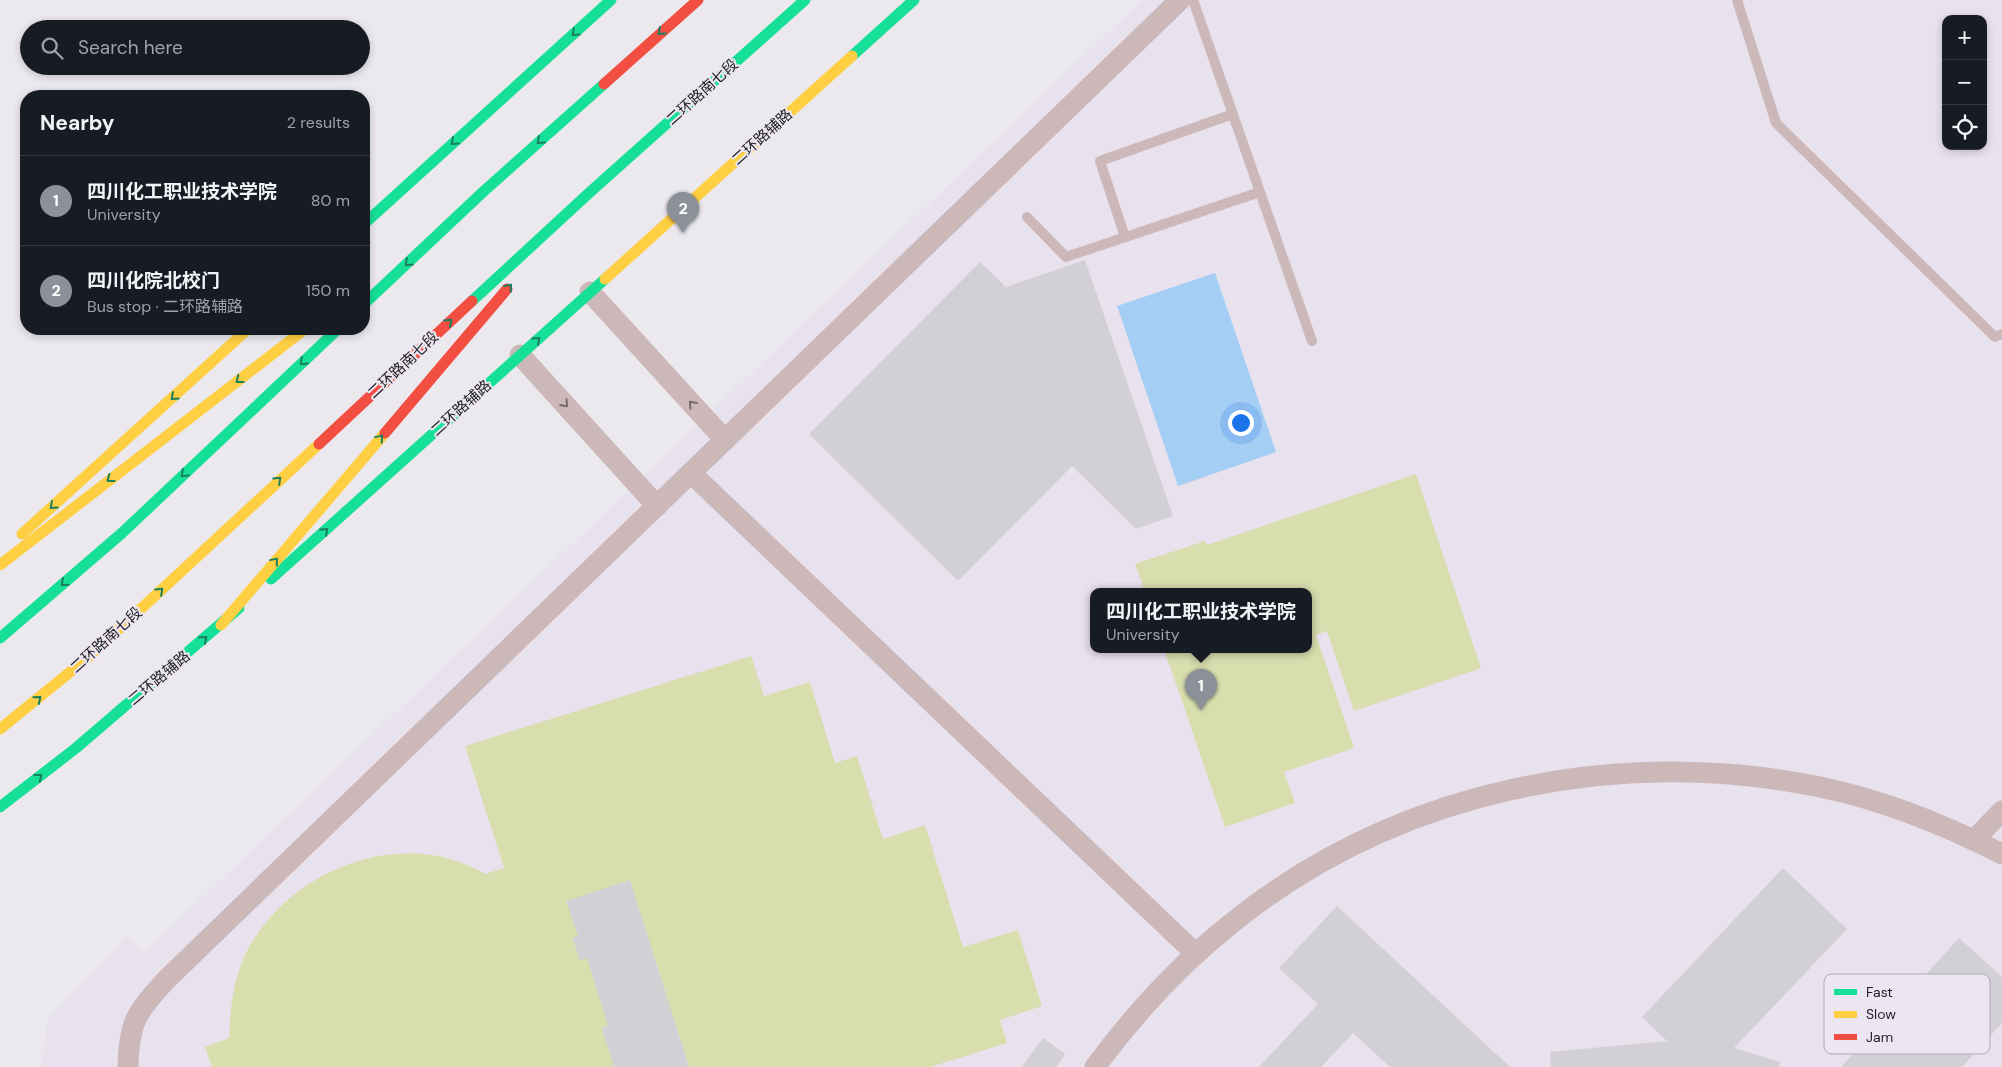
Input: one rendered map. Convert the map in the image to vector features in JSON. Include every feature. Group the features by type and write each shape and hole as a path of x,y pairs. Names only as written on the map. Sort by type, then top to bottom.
{"main road":[{"path":"370,219 611,0"},
{"path":"370,298 484,190 698,0"},
{"name":"二环路南七段","path":"0,729 91,655 589,193 805,0"},
{"name":"二环路辅路","path":"0,807 76,748 221,625 914,0"},
{"path":"386,266 484,190"},
{"path":"524,269 589,193"},
{"path":"221,625 512,284"},
{"path":"0,554 241,335"},
{"path":"0,564 297,335"},
{"path":"0,638 122,533 332,335"}],"street":[{"path":"128,1067 131,1026 141,1008 166,980 1180,0"},
{"path":"590,292 725,440"},
{"path":"520,355 657,506"},
{"path":"691,473 1196,954"},
{"path":"1095,1067 1122,1031 1156,992 1233,922 1275,891 1319,864 1365,840 1413,819 1462,802 1512,788 1616,773 1667,771 1719,772 1771,778 1822,787 1873,800 1922,817 2002,854"},
{"path":"1974,840 2002,811"}],"lane":[{"path":"1193,0 1312,341"},
{"path":"1737,0 1776,123 1995,336 2002,334"},
{"path":"1125,237 1100,161 1233,114"},
{"path":"1028,217 1066,257 1260,192"}],"shaded area":[{"path":"1142,0 2002,0 2002,1067 41,1067 48,1019 127,936 144,953"}],"green space":[{"path":"1416,474 1481,668 1354,711 1327,631 1316,635 1354,748 1284,772 1295,803 1225,827 1165,653 1312,653 1312,588 1144,588 1135,564 1205,541 1207,545"},
{"path":"751,656 764,696 810,682 835,763 857,756 883,839 925,825 963,947 1018,930 1042,1006 1000,1020 1007,1043 930,1067 689,1067 630,881 567,901 578,936 573,938 580,960 605,953 608,1026 602,1028 614,1067 212,1067 205,1047 229,1038 233,997 244,957 262,927 287,901 315,880 348,864 382,855 417,854 452,859 485,874 504,868 465,746"}],"water":[{"path":"1215,273 1276,452 1178,486 1117,306"}],"building":[{"path":"1085,260 1173,516 1136,529 1072,466 958,581 809,434 980,262 1006,287"},
{"path":"1783,868 1847,929 1734,1048 1780,1062 1779,1067 1551,1067 1550,1052 1667,1041 1642,1017"},
{"path":"630,880 689,1067 614,1067 602,1028 608,1026 587,958 580,961 573,938 578,936 566,901"},
{"path":"1337,906 1510,1067 1390,1067 1353,1033 1321,1067 1259,1067 1318,1004 1279,968"},
{"path":"1959,938 2002,977 2002,1023 1990,1036 1990,974 1926,974"},
{"path":"1043,1038 1065,1054 1056,1067 1022,1067"},
{"path":"1853,1054 1974,1054 1962,1067 1841,1067"}],"traffic: fast":[{"path":"370,219 611,0"},
{"path":"472,301 589,193 805,0"},
{"path":"852,56 914,0"},
{"path":"370,298 484,191 604,84"},
{"path":"271,579 605,279"},
{"path":"0,638 122,533 332,335"},
{"path":"0,807 76,748 239,608"}],"traffic: slow":[{"path":"605,279 852,56"},
{"path":"22,534 241,335"},
{"path":"0,565 297,335"},
{"path":"221,625 385,433"},
{"path":"0,729 91,655 319,444"}],"traffic: jam":[{"path":"604,84 698,0"},
{"path":"385,433 507,289"},
{"path":"319,444 472,301"}],"place":[{"name":"四川化院北校门","path":"683,233"},
{"name":"四川化工职业技术学院","path":"1201,710"}]}
